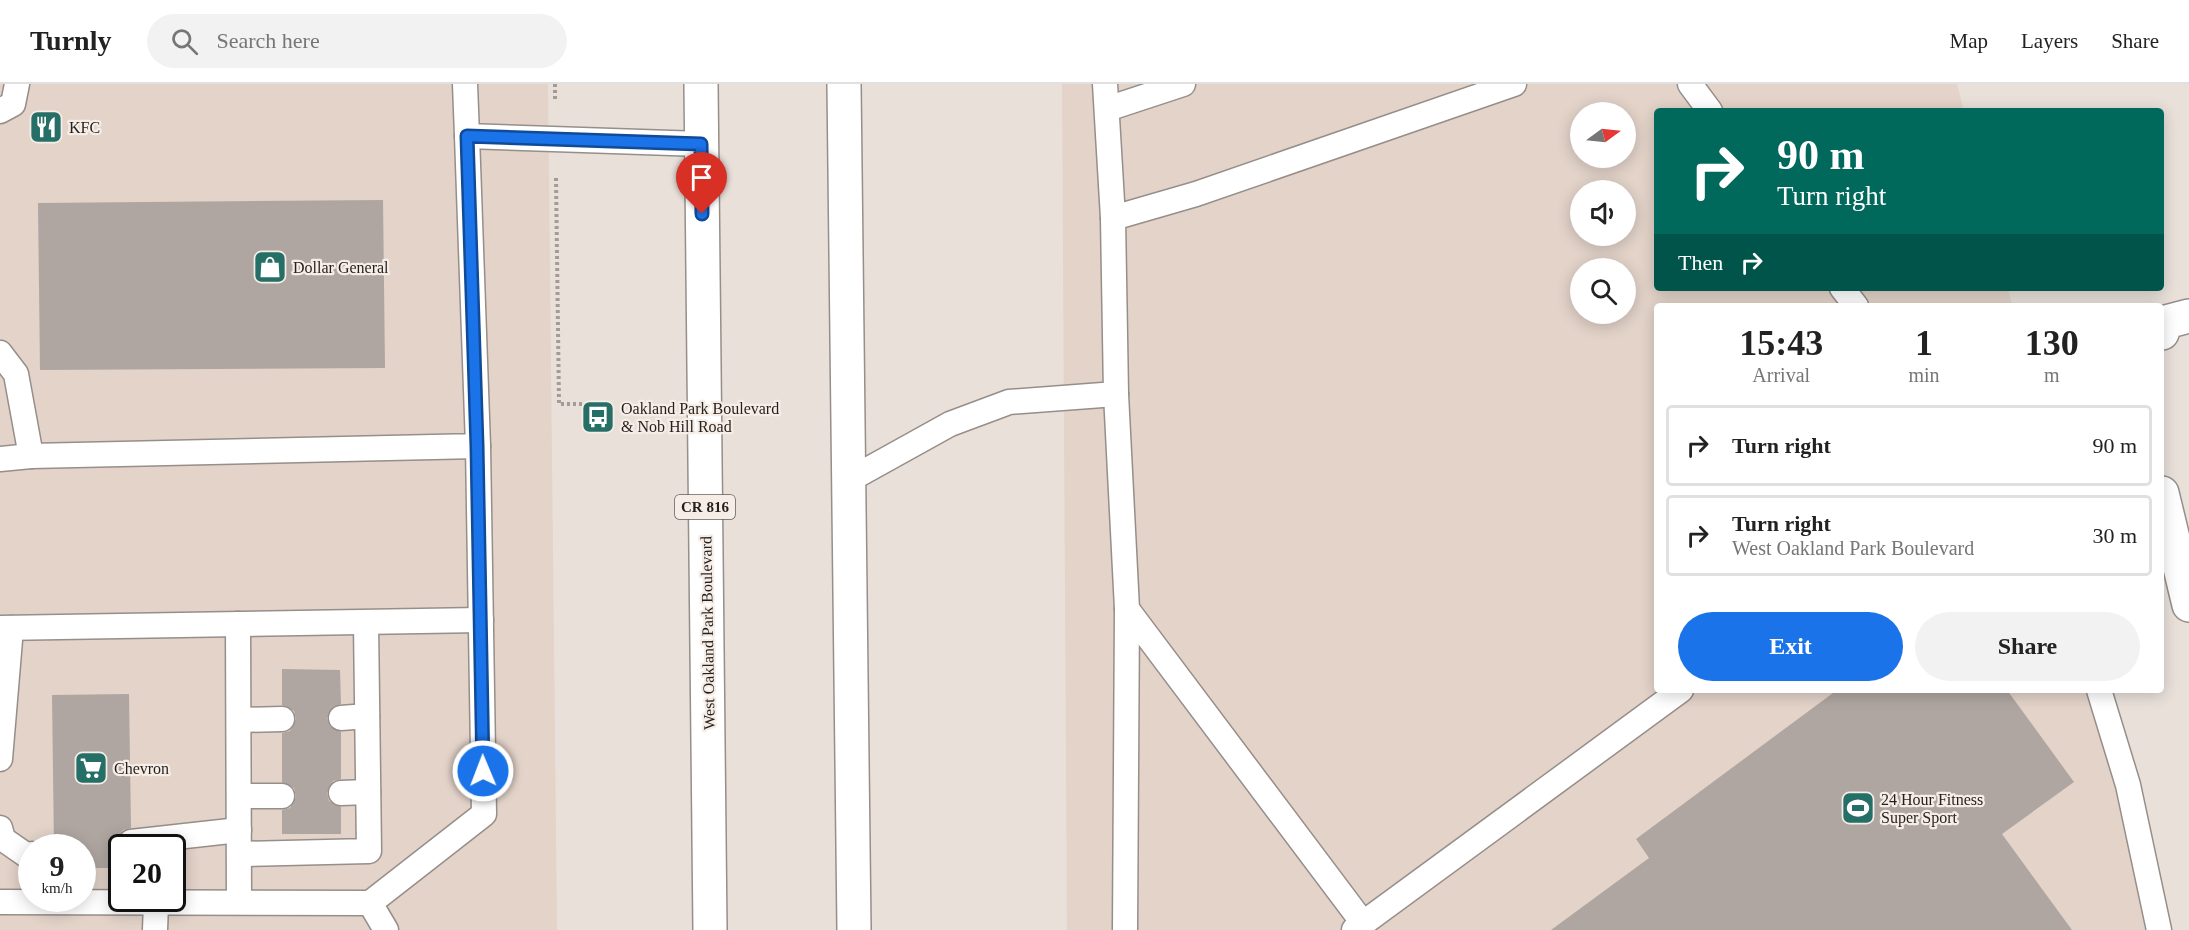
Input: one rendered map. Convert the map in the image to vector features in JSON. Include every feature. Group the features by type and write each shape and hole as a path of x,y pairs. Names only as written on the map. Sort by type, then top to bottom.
{"main road":[{"name":"West Oakland Park Boulevard","path":"701,84 710,930"},
{"path":"844,84 854,930"},
{"path":"2164,502 2189,605"}],"lane":[{"path":"0,111 14,104 17,84"},
{"path":"186,903 370,903 484,813 477,446 465,84"},
{"path":"1105,84 1113,218 1116,394 1127,609 1125,930"},
{"path":"1107,110 1183,84"},
{"path":"1113,218 1196,194 1514,84"},
{"path":"1690,84 1708,108"},
{"path":"467,136 701,144"},
{"path":"1844,291 1854,303"},
{"path":"0,353 16,374 31,456"},
{"path":"849,480 950,424 1009,402 1116,394"},
{"path":"0,459 31,456 477,446"},
{"path":"1127,609 1359,926 1677,693"},
{"path":"0,759 5,628 481,620"},
{"path":"240,854 369,851 366,623"},
{"path":"238,624 239,903"},
{"path":"2100,693 2128,785 2158,930"},
{"path":"341,718 367,716"},
{"path":"240,720 282,719"},
{"path":"341,793 368,792"},
{"path":"240,796 282,796"},
{"path":"0,828 3,839 18,849"},
{"path":"186,836 239,830"},
{"path":"0,903 108,903"},
{"path":"370,903 386,930"},
{"path":"155,930 156,912"}],"path":[{"path":"555,84 559,404 600,404 598,417"}],"shaded area":[{"path":"0,84 548,84 557,930 0,930"},
{"path":"1062,84 1957,84 1963,108 1654,108 1654,291 2009,291 2011,303 1654,303 1654,693 2109,693 2168,930 1067,930"}],"building":[{"path":"383,200 385,368 40,370 38,203"},
{"path":"282,669 340,670 341,704 333,707 327,718 330,726 341,732 341,779 333,781 327,793 329,801 341,807 341,834 282,834 282,810 290,808 296,797 294,788 282,782 282,733 290,731 296,719 294,711 282,705"},
{"name":"24 Hour Fitness Super Sport","path":"1833,693 2009,693 2074,782 2002,834 2072,930 1551,930 1649,858 1636,839"},
{"name":"Chevron","path":"129,694 131,828 123,830 120,834 108,834 108,868 96,868 96,834 54,834 52,695"}],"place":[{"name":"KFC","path":"46,127"},
{"name":"Dollar General","path":"270,267"},
{"name":"Oakland Park Boulevard & Nob Hill Road","path":"598,417"},
{"name":"Chevron","path":"91,768"},
{"name":"24 Hour Fitness Super Sport","path":"1858,808"}],"route":[{"path":"483,771 477,446 467,136 701,144 702,214"}]}
